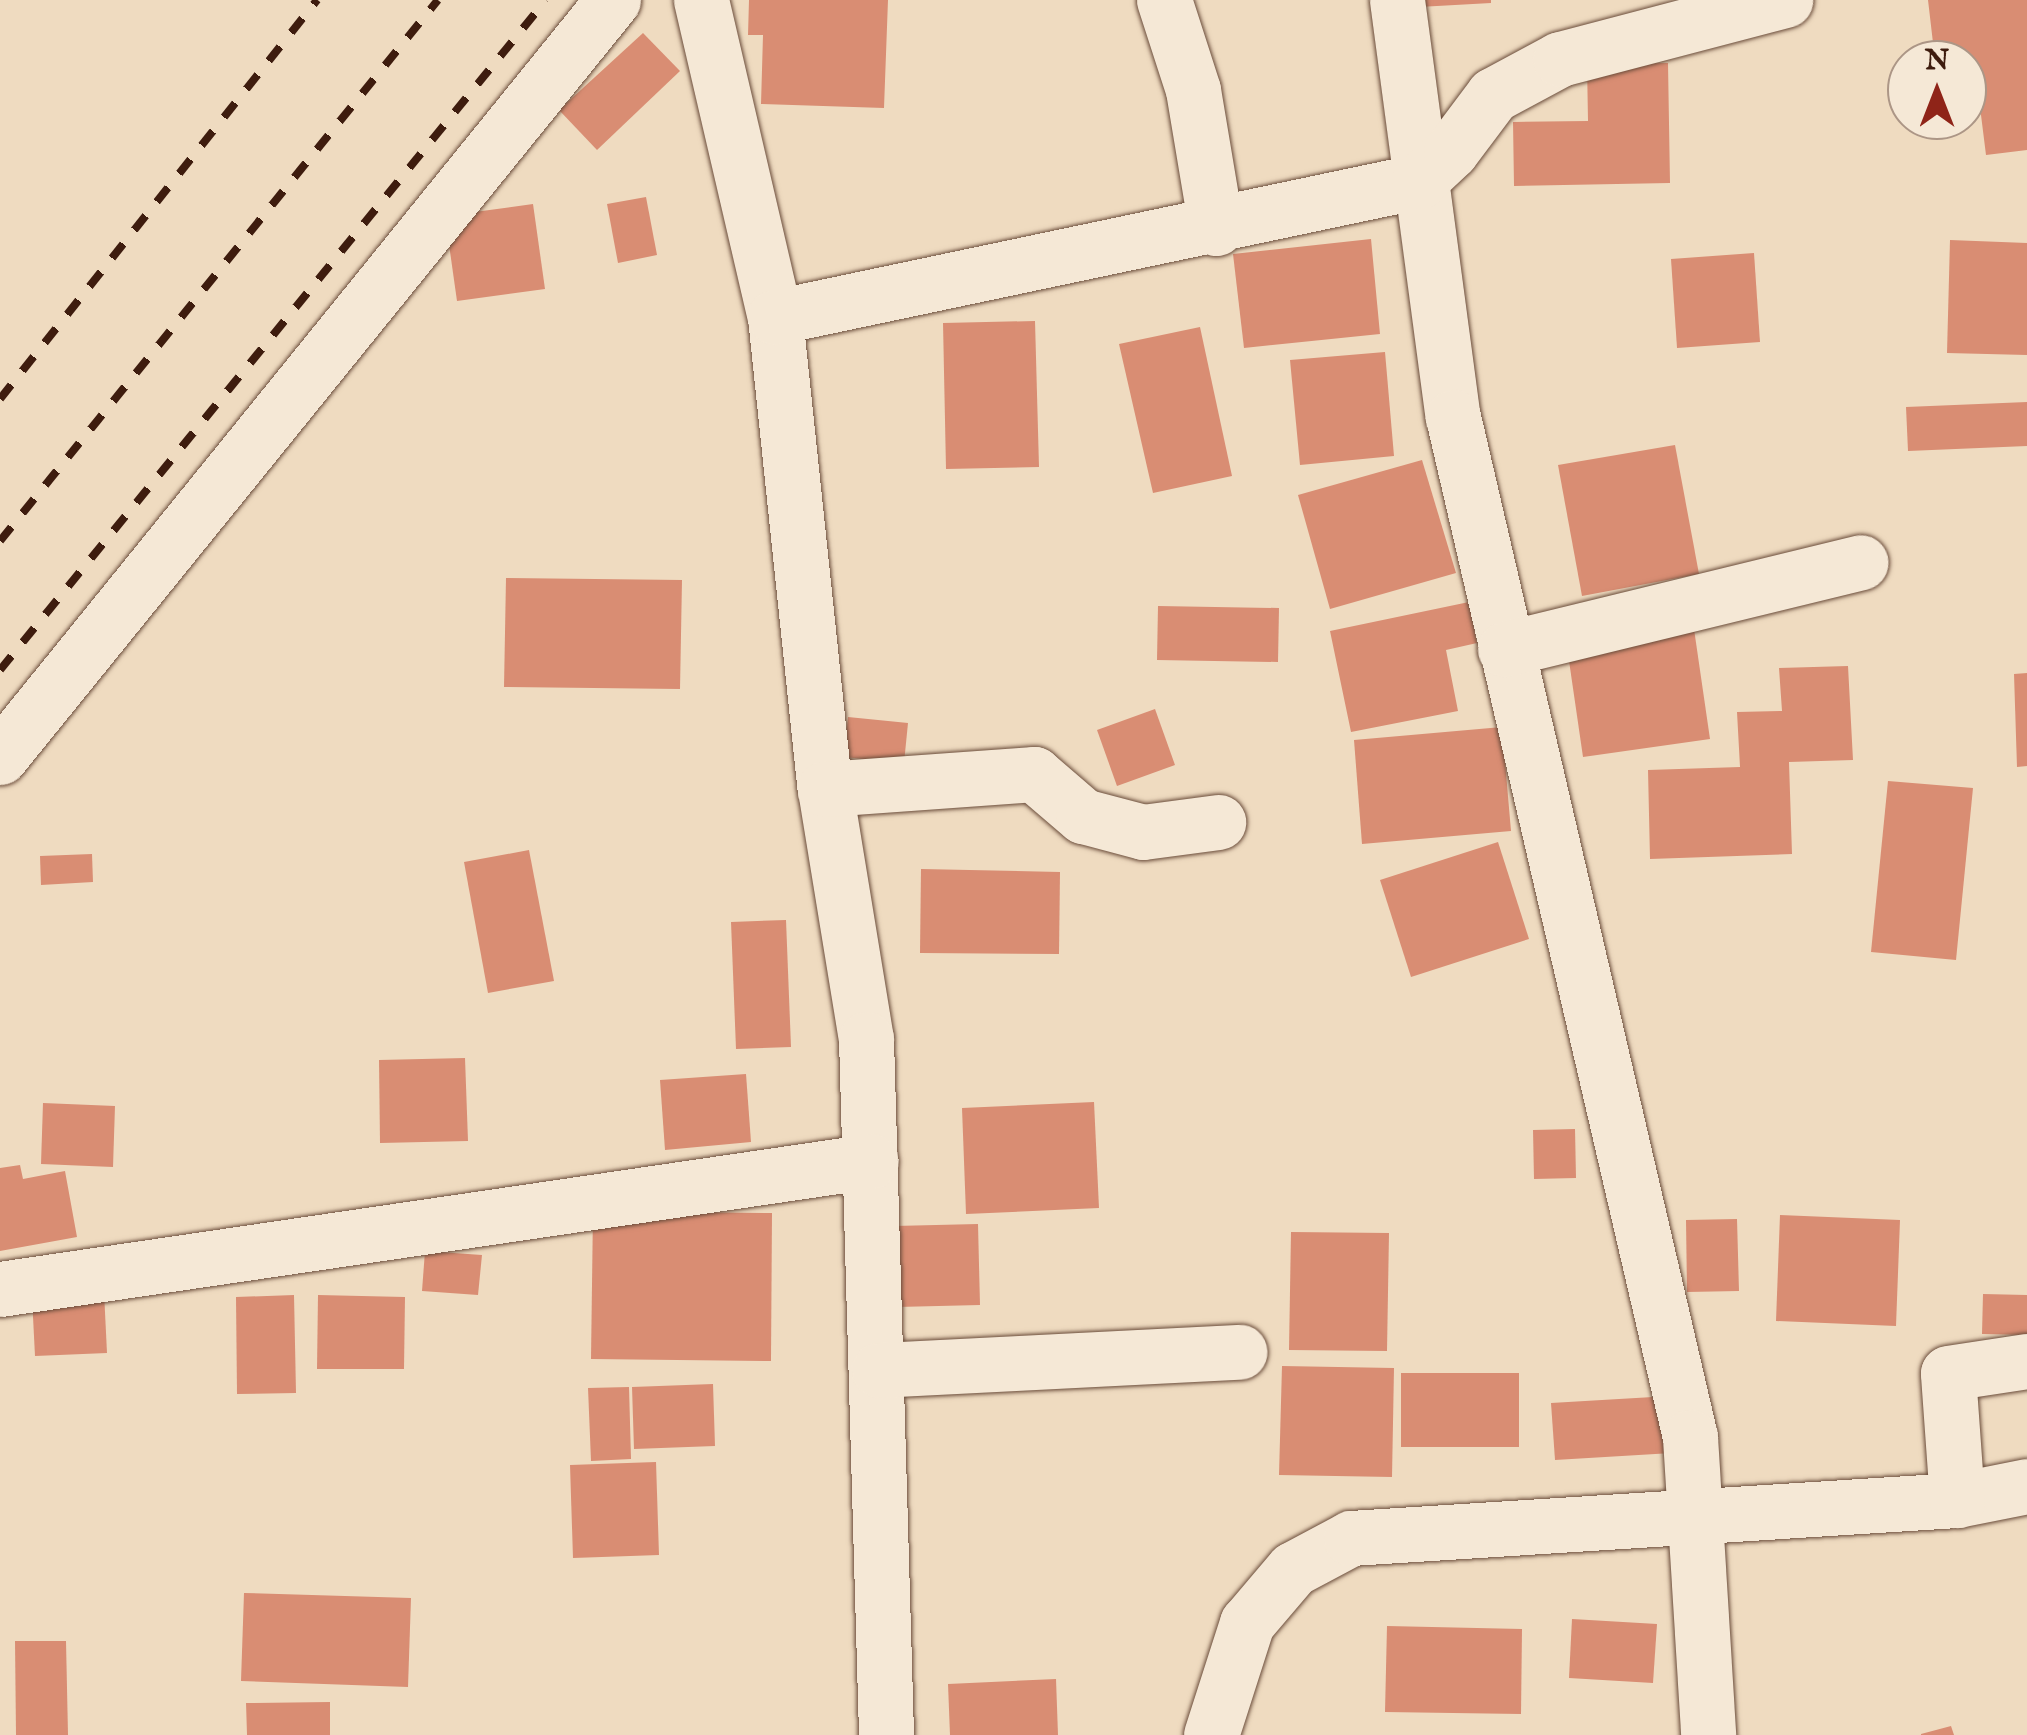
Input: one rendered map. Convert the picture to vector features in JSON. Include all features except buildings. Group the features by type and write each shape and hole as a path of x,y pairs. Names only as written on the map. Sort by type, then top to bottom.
{"street":[{"path":"0,757 612,0"},
{"path":"702,0 775,317 824,790 866,1039 880,1370 886,1735"},
{"path":"1164,0 1194,90 1216,228"},
{"path":"1397,0 1452,418 1605,1051 1690,1437 1708,1735"},
{"path":"775,317 1216,228 1419,181 1452,152 1494,95 1560,58 1786,0"},
{"path":"1505,649 1861,562"},
{"path":"824,790 1034,774 1083,816 1143,832 1218,822"},
{"path":"0,1290 871,1162"},
{"path":"880,1370 1240,1352"},
{"path":"1957,1500 1948,1373 2027,1362"},
{"path":"1212,1735 1247,1623 1294,1569 1352,1538 1696,1513 1957,1500 2027,1486"}],"railway":[{"path":"0,399 317,0"},
{"path":"0,541 438,0"},
{"path":"0,670 546,0"}]}
